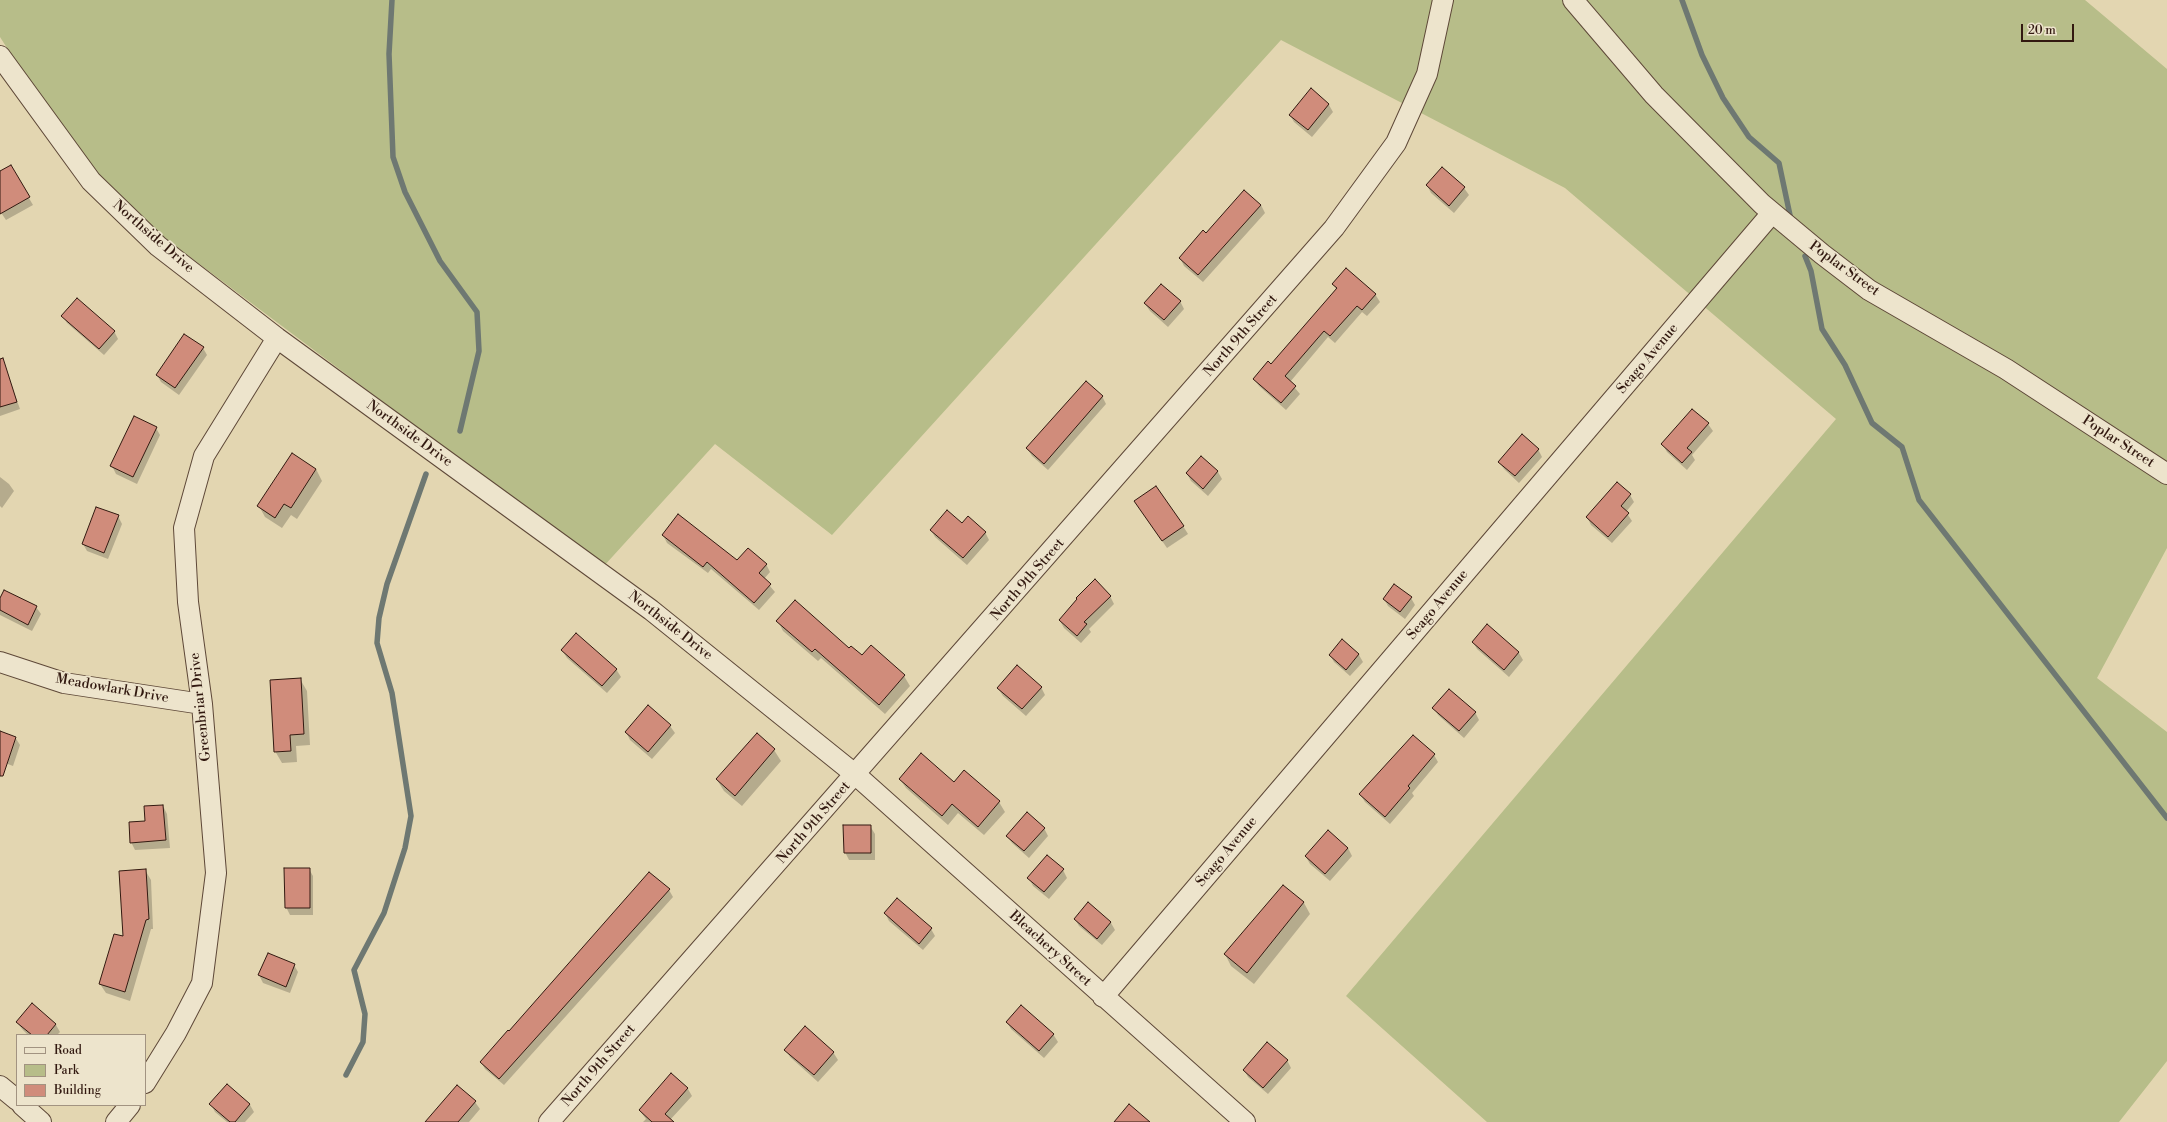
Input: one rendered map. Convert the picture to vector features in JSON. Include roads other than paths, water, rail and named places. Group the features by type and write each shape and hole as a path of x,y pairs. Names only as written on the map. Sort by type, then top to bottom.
{"street":[{"name":"North 9th Street","path":"550,1122 856,775 1334,228 1396,143 1427,74 1443,0"},
{"name":"Poplar Street","path":"1573,0 1654,96 1772,213 1869,290 2006,369 2167,474"},
{"name":"Northside Drive","path":"0,56 91,182 158,246 277,338 651,610 856,775"},
{"name":"Seago Avenue","path":"1103,997 1772,213"},
{"name":"Greenbriar Drive","path":"146,1081 176,1033 202,983 216,873 202,704 188,602 184,528 204,456 277,338"},
{"name":"Meadowlark Drive","path":"0,662 64,683 202,704"},
{"name":"Bleachery Street","path":"856,775 1103,997 1245,1122"},
{"path":"0,1086 16,1099"},
{"path":"23,1106 42,1122"},
{"path":"116,1122 129,1106"}],"waterway":[{"path":"392,0 389,54 393,157 405,192 440,261 477,312 479,351 460,431"},
{"path":"1682,0 1702,55 1723,98 1749,137 1779,163 1791,220"},
{"path":"1805,256 1811,271 1822,329 1845,365 1872,423 1902,447 1919,500 2167,818"},
{"path":"346,1075 363,1042 365,1014 354,970 384,913 405,848 411,816 392,693 377,643 379,618 387,584 426,474"}]}
